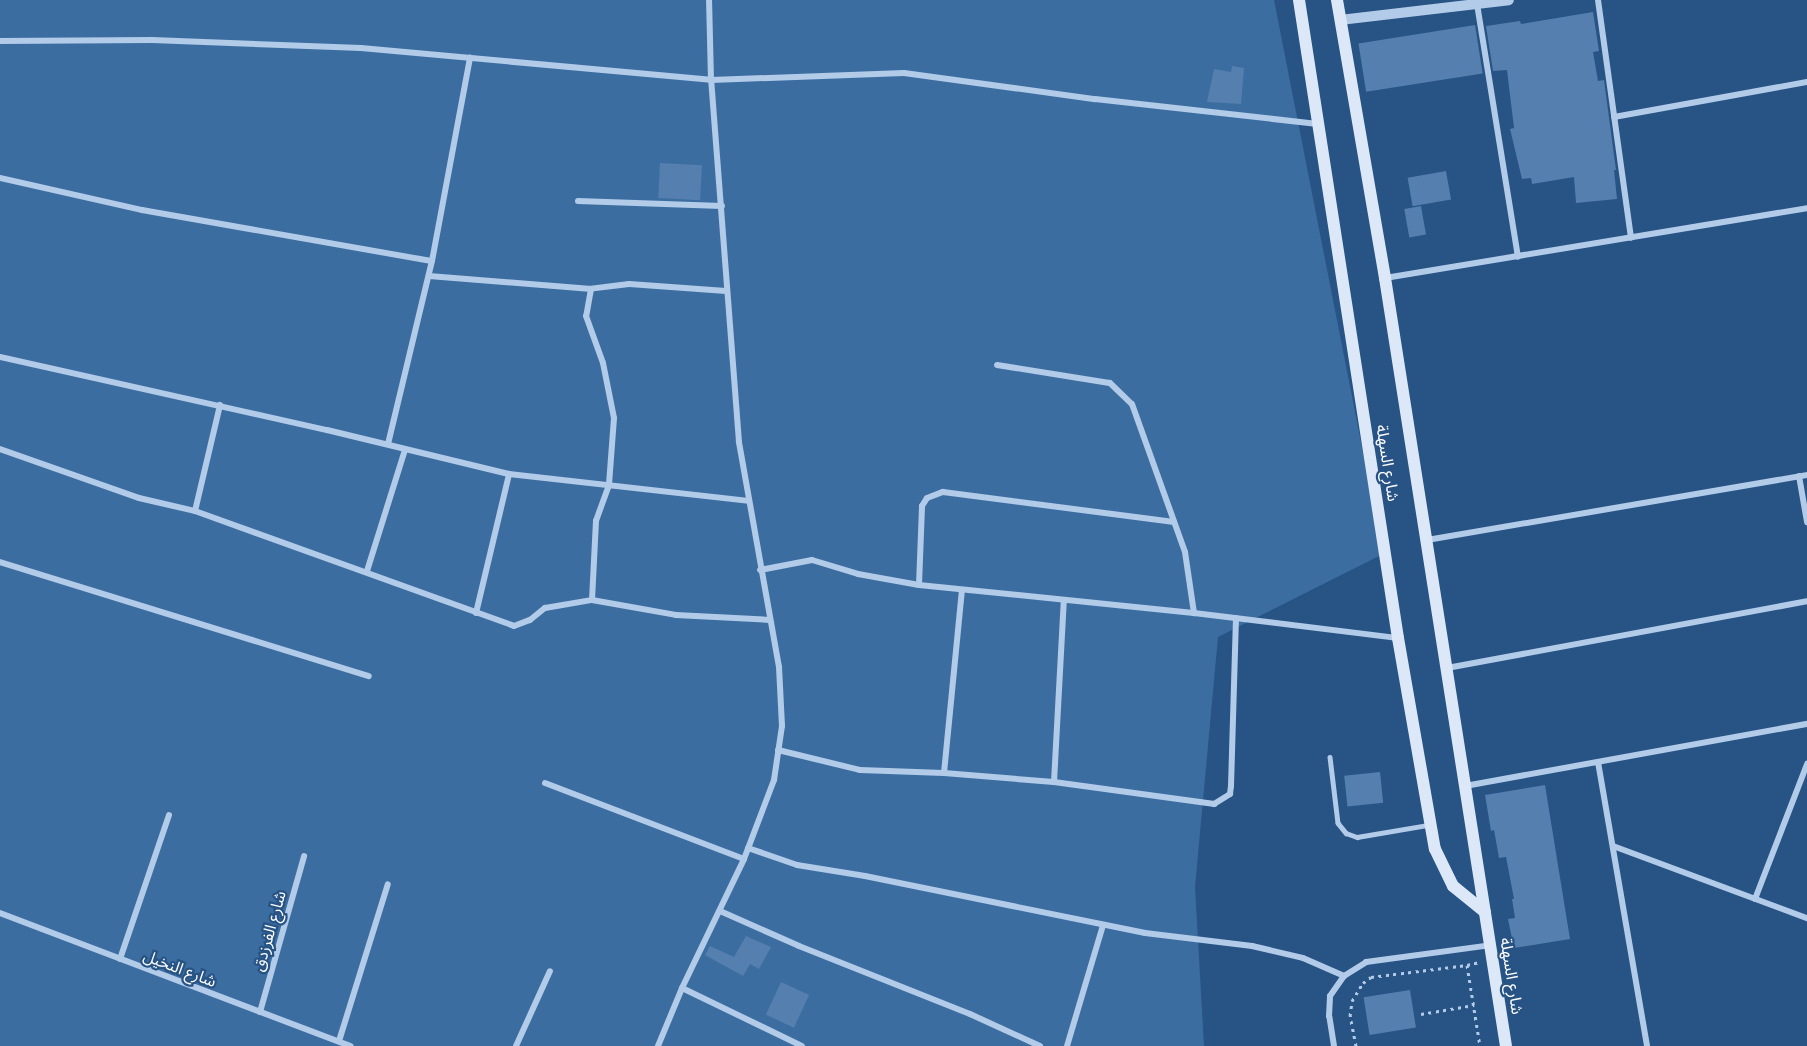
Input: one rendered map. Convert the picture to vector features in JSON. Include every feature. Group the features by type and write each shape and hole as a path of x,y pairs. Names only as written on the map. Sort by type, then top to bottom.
{"main road":[{"name":"شارع السهلة","path":"1299,0 1398,638 1435,849 1446,874 1463,896 1485,912"},
{"name":"شارع السهلة","path":"1337,0 1385,278 1506,1046"}],"street":[{"path":"658,1046 682,988 744,859 774,780 782,726 779,667 739,442 711,80 709,0"},
{"path":"1340,20 1509,0"},
{"path":"1598,0 1631,238"},
{"path":"1478,4 1518,257"},
{"path":"0,41 265,43 361,48 711,80 904,73 1095,99 1318,124"},
{"path":"388,444 429,276 470,58"},
{"path":"1614,117 1807,81"},
{"path":"0,178 142,210 432,261"},
{"path":"578,201 722,206"},
{"path":"1385,278 1807,208"},
{"path":"429,276 591,289 629,284 726,291"},
{"path":"591,289 586,316 603,363 614,418 609,485 596,521 592,600"},
{"path":"0,357 219,405 509,474 748,501"},
{"path":"997,365 1110,383 1132,404 1185,552 1194,613"},
{"path":"195,512 219,405"},
{"path":"0,449 139,498 195,512 367,571 514,626 530,620 545,608 592,600 676,615 770,620"},
{"path":"367,571 405,450"},
{"path":"476,613 509,474"},
{"path":"1427,540 1807,475"},
{"path":"1799,476 1807,522"},
{"path":"919,585 921,506 927,498 943,492 1174,522"},
{"path":"760,570 812,560 858,574 962,591 1194,613 1398,638"},
{"path":"0,562 369,676"},
{"path":"944,773 962,591"},
{"path":"1054,782 1064,600"},
{"path":"1448,668 1807,601"},
{"path":"778,750 860,770 944,773 1054,782 1214,804 1230,794 1236,618"},
{"path":"1464,786 1807,724"},
{"path":"1598,762 1647,1046"},
{"path":"1755,899 1807,764"},
{"path":"545,783 744,859"},
{"path":"120,959 169,815"},
{"path":"1613,846 1807,918"},
{"path":"748,848 797,865 865,876 1103,925 1167,937 1252,946 1303,958 1344,976"},
{"name":"شارع الفرزدق","path":"260,1012 304,856"},
{"path":"339,1041 388,884"},
{"path":"720,911 970,1014 1041,1046"},
{"name":"شارع النخيل","path":"0,913 351,1046"},
{"path":"1067,1046 1103,925"},
{"path":"1334,1046 1329,1016 1330,996 1344,976 1366,962 1491,945"},
{"path":"516,1046 550,971"},
{"path":"682,988 802,1046"}],"lane":[{"path":"1330,757 1338,823 1346,833 1357,837 1431,825"}],"path":[{"path":"1356,1046 1350,1016 1353,1000 1356,991 1371,978 1467,965 1480,1046"},
{"path":"1421,1014 1474,1005"}],"shaded area":[{"path":"0,0 1274,0 1383,554 1218,637 1195,887 1204,1046 0,1046"}],"building":[{"path":"1593,12 1599,51 1593,52 1598,81 1604,80 1616,170 1614,170 1617,199 1576,203 1574,177 1532,184 1531,178 1522,179 1510,129 1514,128 1507,70 1493,71 1486,26 1520,21 1521,24"},
{"path":"1475,25 1483,73 1366,92 1358,43"},
{"path":"1232,66 1244,68 1241,104 1207,102 1214,69 1231,72"},
{"path":"660,163 702,165 700,200 658,198"},
{"path":"1446,171 1451,200 1413,206 1408,178"},
{"path":"1421,206 1426,235 1409,238 1404,209"},
{"path":"1380,772 1383,803 1347,807 1344,776"},
{"path":"1545,785 1570,939 1514,948 1508,919 1515,918 1512,899 1514,899 1506,857 1499,858 1494,830 1491,831 1485,795"},
{"path":"746,936 771,947 759,969 750,964 743,976 705,955 710,946 734,957"},
{"path":"781,982 809,995 794,1028 766,1015"},
{"path":"1410,990 1416,1028 1370,1035 1364,997"}]}
